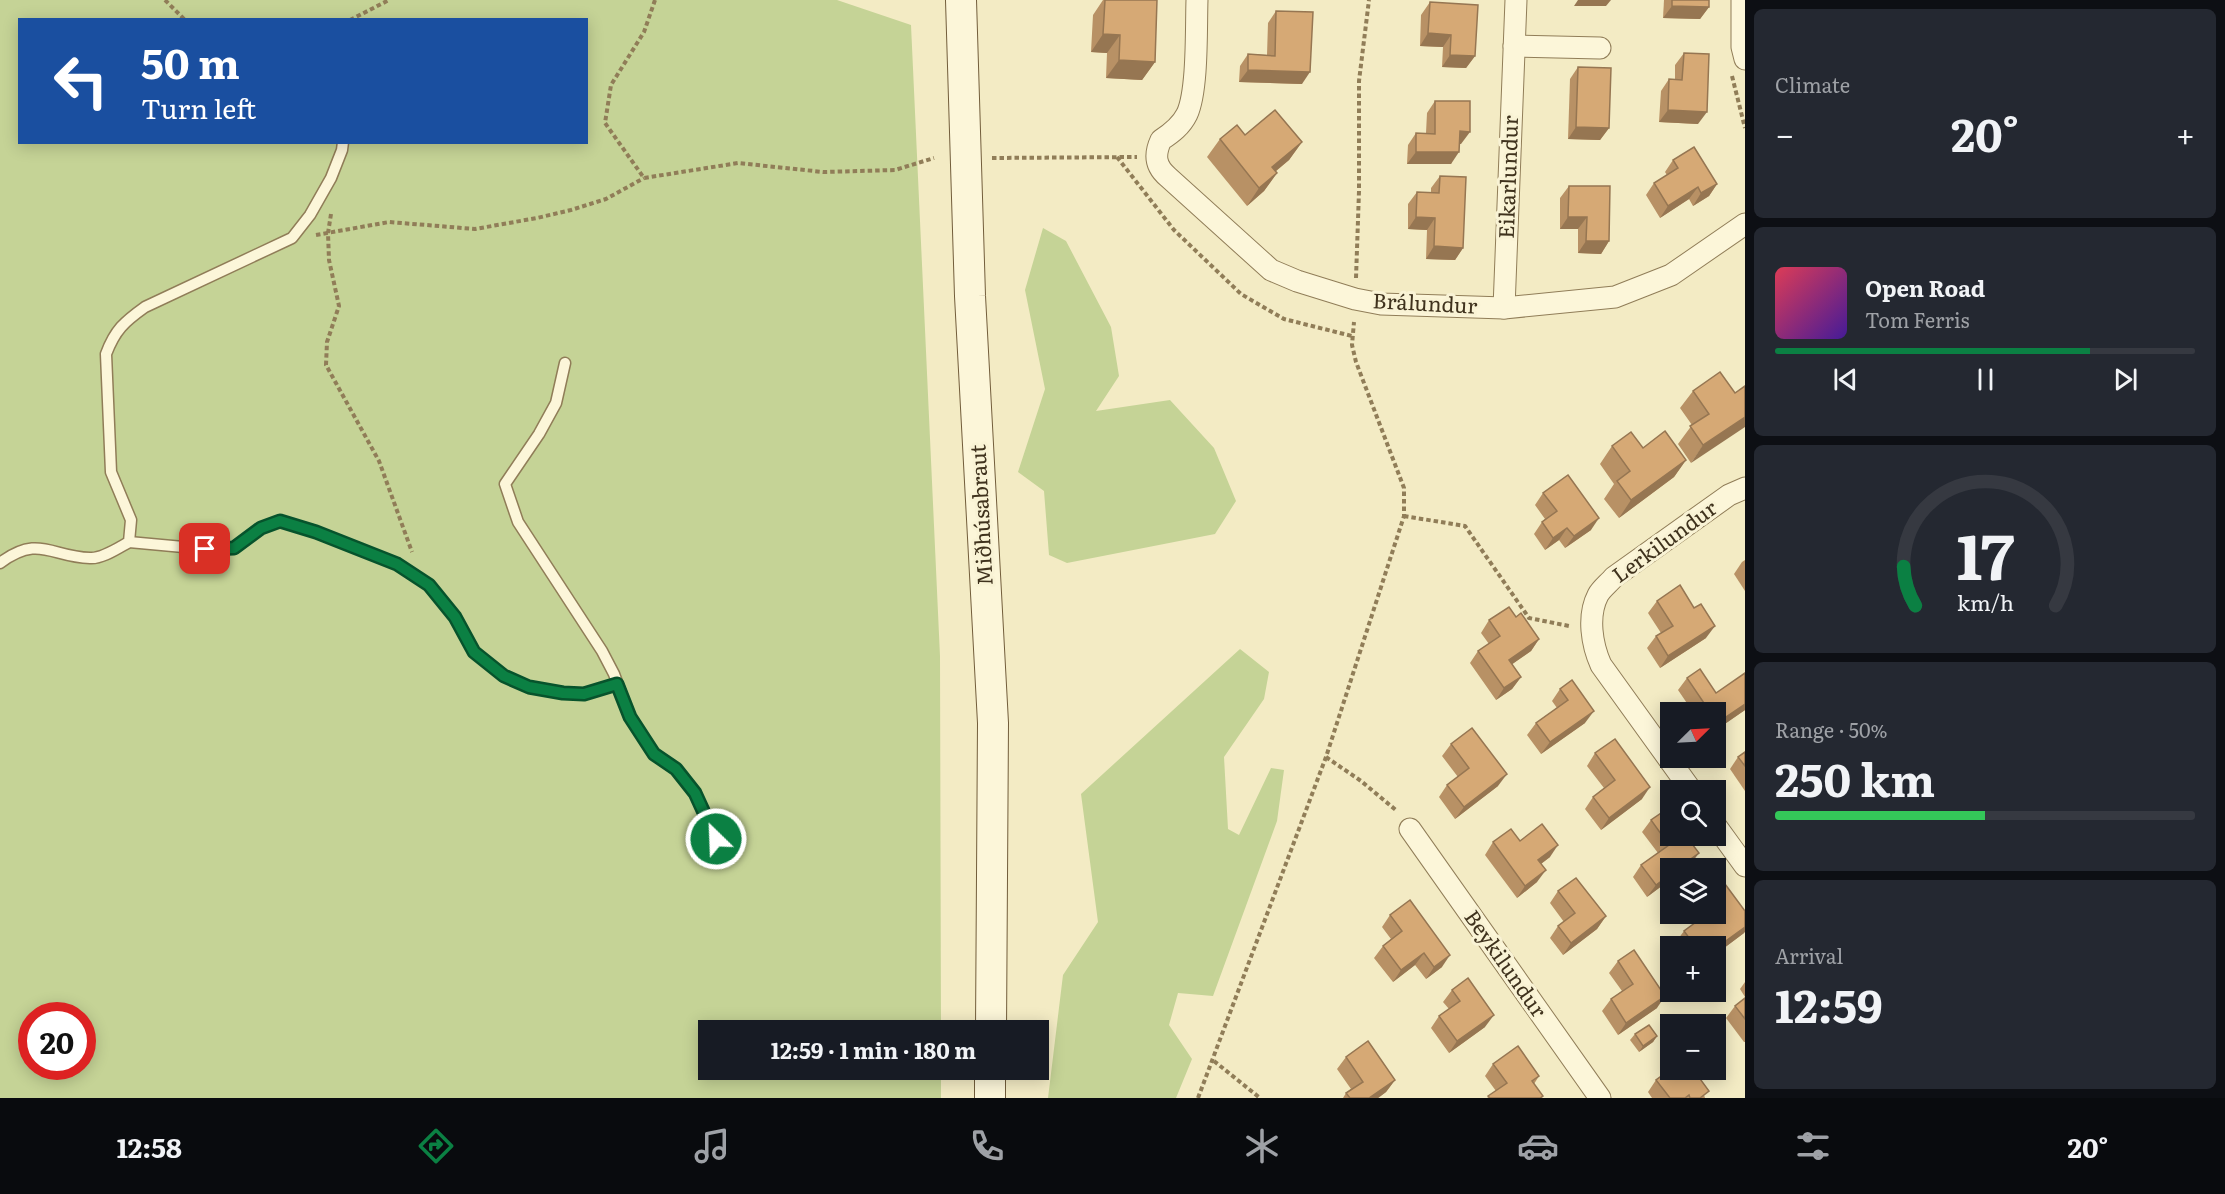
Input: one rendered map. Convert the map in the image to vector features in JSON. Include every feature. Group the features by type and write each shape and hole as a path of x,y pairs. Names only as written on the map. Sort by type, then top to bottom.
{"street":[{"name":"Miðhúsabraut","path":"961,0 970,296 993,723 991,1020"},
{"path":"1158,148 1180,124 1193,96 1197,0"},
{"name":"Eikarlundur","path":"1504,308 1516,0"},
{"path":"1742,0 1742,47 1745,59"},
{"path":"1514,46 1600,48"},
{"name":"Brálundur","path":"1158,148 1161,172 1271,270 1297,281 1355,299 1382,304 1504,308 1615,297 1671,275 1745,224"},
{"name":"Lerkilundur","path":"1683,780 1601,665 1595,651 1592,630 1593,612 1598,595 1614,577 1729,495 1745,488"},
{"name":"Beykilundur","path":"1410,829 1600,1098"},
{"path":"1726,840 1745,866"},
{"path":"990,1080 990,1098"}],"lane":[{"path":"129,542 131,520 111,472 106,354 112,336 124,321 145,307 292,238 310,215 331,178 343,144"},
{"path":"566,363 556,403 539,434 505,484 518,522 602,651 630,717 654,754 676,769 695,793 716,839"},
{"path":"0,562 24,549 42,547 92,559 129,542 205,549 234,548 261,528 280,521 316,532 397,564 429,585 455,617 474,652 504,676 529,687 563,693 584,694 617,684"}],"path":[{"path":"165,0 183,18"},
{"path":"354,18 390,0"},
{"path":"644,178 605,123 611,85 644,32 655,0"},
{"path":"1198,1098 1214,1061 1326,757 1404,516 1404,488 1356,362 1352,345 1359,190 1359,81 1369,0"},
{"path":"992,158 1117,157 1158,148"},
{"path":"1117,157 1174,230 1240,294 1284,319 1353,336"},
{"path":"292,238 389,222 475,228 537,218 606,199 644,178 738,163 823,172 895,170 934,158"},
{"path":"331,178 334,201 328,233 329,260 339,306 327,342 326,365 379,461 414,556 414,575"},
{"path":"1404,516 1465,526 1529,618 1592,630"},
{"path":"1326,757 1394,806 1410,829"},
{"path":"1214,1061 1260,1098"}],"green space":[{"path":"0,0 837,0 911,25 940,656 941,1020 698,1020 698,1080 941,1080 941,1098 0,1098"},
{"path":"1043,228 1066,241 1111,327 1119,376 1096,411 1170,400 1214,448 1236,501 1215,534 1067,563 1049,555 1044,491 1018,472 1045,389 1025,290"},
{"path":"1240,649 1269,672 1264,699 1224,757 1228,829 1239,835 1271,768 1284,770 1277,821 1213,996 1178,993 1169,1025 1192,1059 1176,1098 1048,1098 1063,975 1098,922 1081,794"}],"building":[{"path":"1105,0 1157,0 1155,62 1119,60 1120,35 1103,34"},
{"path":"1672,0 1709,0 1709,7 1672,6"},
{"path":"1430,2 1478,5 1475,56 1450,55 1451,35 1428,33"},
{"path":"1276,11 1313,12 1310,72 1248,70 1248,54 1275,56"},
{"path":"1684,53 1709,54 1707,112 1668,110 1669,79 1682,80"},
{"path":"1578,67 1611,68 1609,128 1576,127"},
{"path":"1435,101 1470,101 1470,132 1460,131 1459,152 1416,152 1416,133 1435,134"},
{"path":"1275,110 1302,142 1272,167 1277,173 1259,188 1220,139 1237,125 1245,135"},
{"path":"1694,147 1717,184 1701,193 1698,187 1668,206 1654,183 1678,168 1673,160"},
{"path":"1440,176 1466,177 1463,248 1434,246 1435,218 1416,217 1417,192 1439,193"},
{"path":"1569,186 1610,186 1609,241 1586,241 1587,217 1568,217"},
{"path":"1720,372 1735,393 1745,386 1745,417 1703,445 1690,426 1709,414 1693,391"},
{"path":"1665,431 1686,460 1631,500 1617,481 1630,471 1612,446 1631,432 1643,448"},
{"path":"1568,475 1599,518 1574,536 1567,528 1553,538 1542,522 1557,511 1543,493"},
{"path":"1680,585 1694,608 1701,604 1715,626 1668,656 1656,636 1673,626 1657,601"},
{"path":"1509,607 1516,617 1521,613 1539,639 1509,660 1521,677 1504,688 1478,651 1500,636 1489,620"},
{"path":"1700,669 1716,693 1745,673 1745,704 1726,717 1726,702 1703,702 1687,678"},
{"path":"1572,680 1594,711 1550,742 1536,723 1568,700 1560,689"},
{"path":"1472,728 1507,774 1464,807 1447,785 1469,768 1451,744"},
{"path":"1615,739 1650,787 1609,818 1593,797 1615,780 1595,753"},
{"path":"1745,752 1745,766 1738,757"},
{"path":"1660,814 1660,832 1651,820"},
{"path":"1542,824 1558,845 1538,860 1546,870 1525,886 1493,842 1511,829 1520,841"},
{"path":"1668,846 1694,846 1699,853 1692,858 1660,858 1660,882 1656,885 1641,865"},
{"path":"1576,878 1606,916 1571,943 1558,926 1575,913 1558,891"},
{"path":"1726,885 1745,911 1745,927 1726,941 1726,936 1688,936 1684,931 1693,924 1726,924"},
{"path":"1410,900 1450,955 1434,967 1424,953 1401,970 1383,946 1402,931 1390,915"},
{"path":"1634,950 1660,989 1660,999 1626,1023 1611,999 1633,984 1618,961"},
{"path":"1468,978 1494,1015 1457,1041 1439,1016 1460,1001 1452,990"},
{"path":"1745,998 1745,1019 1735,1006"},
{"path":"1649,1025 1657,1036 1643,1046 1635,1034"},
{"path":"1368,1041 1395,1080 1369,1098 1350,1098 1346,1093 1363,1082 1346,1057"},
{"path":"1518,1046 1539,1076 1532,1081 1543,1096 1540,1098 1490,1098 1488,1096 1507,1083 1493,1064"},
{"path":"1660,1077 1660,1080 1701,1080 1709,1091 1700,1098 1690,1098 1689,1095 1685,1098 1670,1098 1656,1080"}],"route":[{"path":"205,549 234,548 261,528 280,521 316,532 397,564 429,585 455,617 474,652 504,676 529,687 563,693 584,694 617,684 630,717 654,754 676,769 695,793 716,839"}]}
